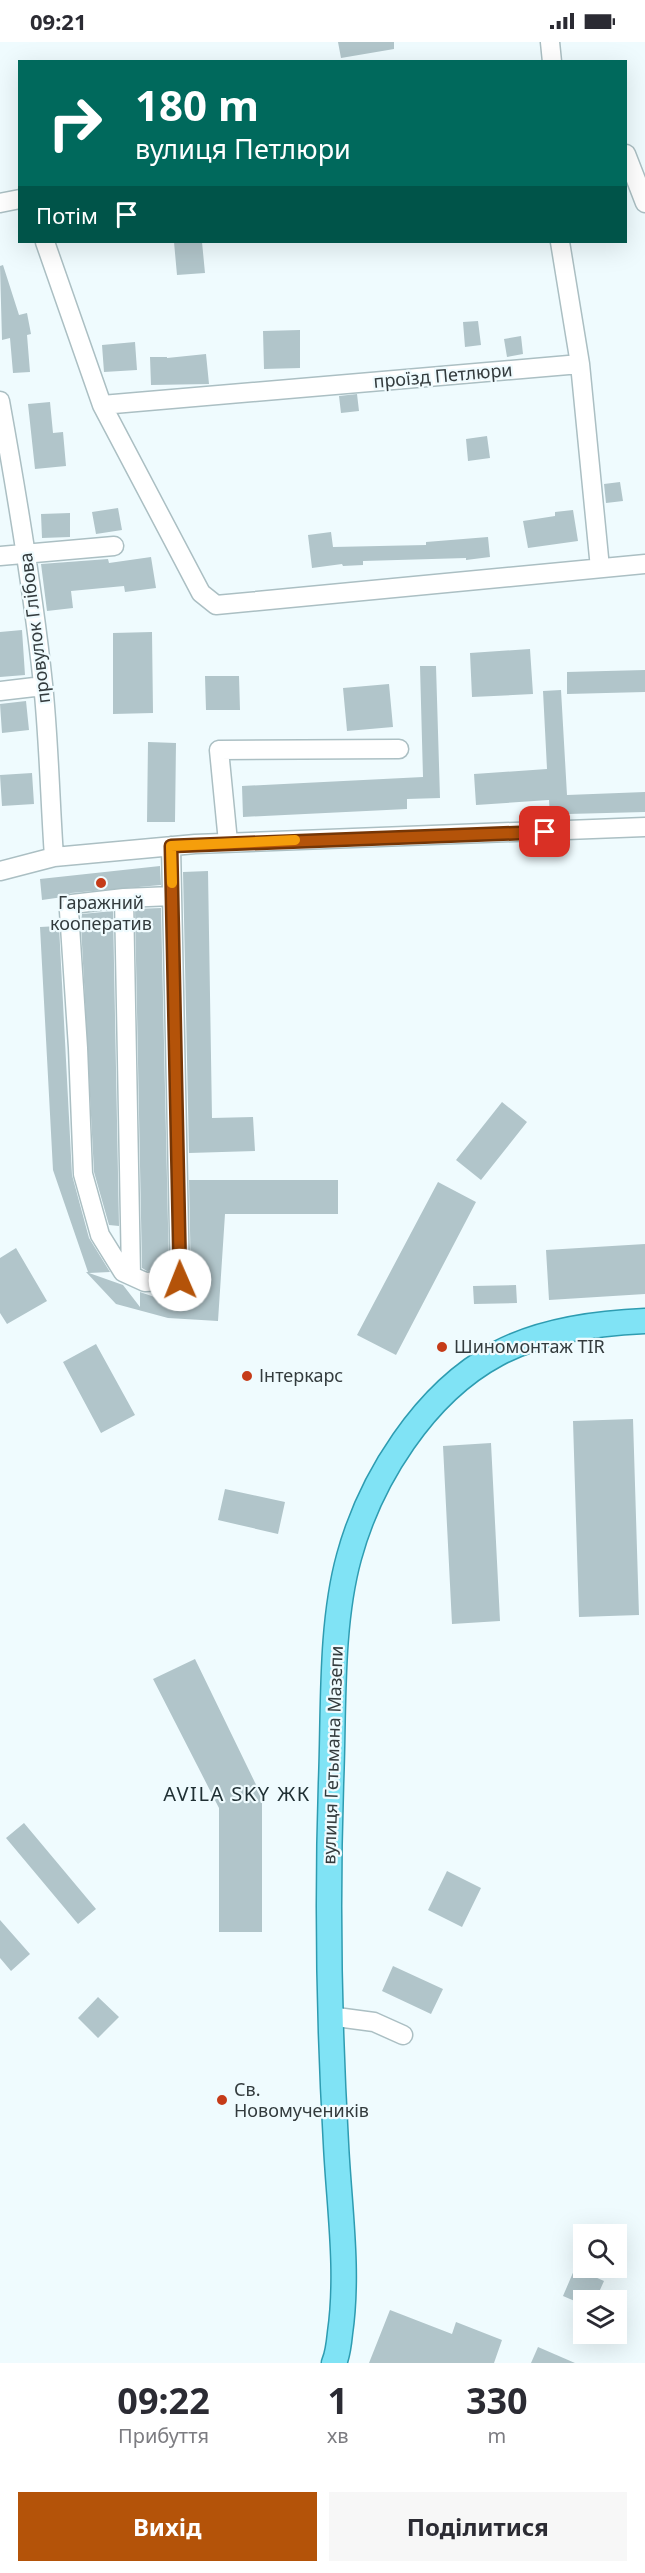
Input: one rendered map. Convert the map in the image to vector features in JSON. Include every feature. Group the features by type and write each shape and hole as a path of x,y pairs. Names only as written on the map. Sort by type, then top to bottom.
{"main road":[{"name":"вулиця Гетьмана Мазепи","path":"334,2363 342,2317 343,2271 329,2016 327,1888 335,1671 340,1602 349,1557 361,1521 397,1449 424,1415 453,1386 496,1354 537,1338 572,1329 645,1321"}],"street":[{"path":"550,42 552,60"},
{"path":"627,157 645,203"},
{"path":"0,203 18,199"},
{"path":"45,243 102,405 201,593 216,605 645,564"},
{"path":"560,243 580,364 600,568"},
{"name":"проїзд Петлюри","path":"102,405 580,364"},
{"name":"провулок Глібова","path":"0,401 27,555 43,686 54,857"},
{"path":"0,556 114,546"},
{"path":"0,691 43,686"},
{"path":"228,842 219,750 399,749"},
{"path":"0,871 54,857 228,842 645,827"},
{"path":"171,846 180,1280 145,1282 123,1272 100,1235 83,1174 69,911 72,904 124,898 172,896"},
{"path":"124,898 131,1275"},
{"path":"329,2016 374,2022 403,2035"}],"building":[{"path":"338,42 394,42 394,49 341,58"},
{"path":"174,243 202,243 205,273 177,275"},
{"path":"3,265 19,315 27,313 31,334 27,335 30,372 13,373 10,338 2,340 0,266"},
{"path":"478,321 481,345 465,347 463,322"},
{"path":"300,330 300,368 264,369 263,331"},
{"path":"521,336 523,354 507,357 504,339"},
{"path":"135,342 137,370 104,372 102,345"},
{"path":"206,354 209,384 151,385 150,357 167,358"},
{"path":"357,394 359,411 341,413 339,396"},
{"path":"50,402 53,433 63,432 66,466 35,469 28,404"},
{"path":"487,436 490,458 468,461 466,439"},
{"path":"620,482 623,501 606,503 604,484"},
{"path":"118,508 122,530 96,534 92,512"},
{"path":"573,510 578,541 528,548 523,521 555,516 555,512"},
{"path":"70,513 70,537 42,538 41,514"},
{"path":"331,532 333,547 426,545 426,542 488,537 490,557 466,560 466,558 363,561 363,565 343,566 342,564 312,568 308,535"},
{"path":"151,557 156,588 125,592 124,586 71,591 73,608 47,611 41,564 108,559 109,563"},
{"path":"22,630 25,675 0,677 0,632"},
{"path":"152,632 153,713 113,714 113,633"},
{"path":"530,649 533,694 472,697 470,653"},
{"path":"420,666 436,666 440,798 407,799 407,809 243,817 242,786 423,777"},
{"path":"645,670 645,692 567,694 567,672"},
{"path":"205,676 239,676 240,710 206,710"},
{"path":"389,684 393,727 347,731 343,688"},
{"path":"561,690 567,795 645,792 645,812 568,814 568,816 550,817 549,800 476,805 474,774 547,769 543,691"},
{"path":"26,701 29,730 2,733 0,704"},
{"path":"148,742 176,743 175,822 147,822"},
{"path":"32,773 34,804 2,806 0,775"},
{"name":"Гаражний кооператив","path":"160,866 161,885 71,893 63,897 42,900 40,879"},
{"path":"208,871 212,1118 253,1117 255,1151 189,1153 183,872"},
{"path":"161,908 169,1269 147,1271 142,1268 135,909"},
{"path":"113,911 119,1226 109,1225 94,1172 81,925 82,914"},
{"path":"59,926 72,1175 89,1238 110,1272 89,1273 123,1285 140,1307 140,1292 186,1308 191,1280 189,1180 338,1180 338,1214 225,1214 218,1321 168,1318 116,1304 86,1272 88,1272 53,1170 40,927"},
{"path":"502,1102 527,1122 481,1180 456,1160"},
{"path":"438,1182 476,1202 396,1355 357,1335"},
{"path":"645,1244 645,1294 549,1300 546,1250"},
{"path":"16,1248 47,1301 7,1324 0,1313 0,1258"},
{"path":"516,1285 517,1303 474,1304 473,1286"},
{"path":"96,1344 135,1415 101,1433 63,1362"},
{"path":"633,1419 639,1615 579,1617 573,1421"},
{"path":"491,1443 500,1621 452,1624 443,1446"},
{"path":"225,1489 285,1502 278,1534 218,1520"},
{"path":"195,1659 262,1797 262,1932 219,1932 219,1808 153,1679"},
{"path":"24,1823 96,1909 78,1924 6,1838"},
{"path":"447,1871 481,1888 462,1927 428,1910"},
{"path":"0,1920 30,1954 11,1971 0,1958"},
{"path":"393,1966 443,1989 431,2014 382,1991"},
{"path":"98,1997 119,2017 98,2038 78,2018"},
{"path":"573,2273 573,2278 597,2278 604,2281 600,2290 573,2290 573,2300 563,2296"},
{"path":"390,2310 452,2334 456,2322 502,2340 494,2363 369,2363"},
{"path":"538,2347 575,2363 531,2363"}],"slow traffic":[{"path":"172,883 171,846 295,840"}],"place":[{"name":"Гаражний кооператив","path":"101,883"},
{"name":"Шиномонтаж TIR","path":"442,1347"},
{"name":"Інтеркарс","path":"247,1376"},
{"name":"Св. Новомучеників","path":"222,2100"}],"district":[{"name":"AVILA SKY ЖК","path":"237,1794"}],"route":[{"path":"180,1280 171,846 545,832"}]}
